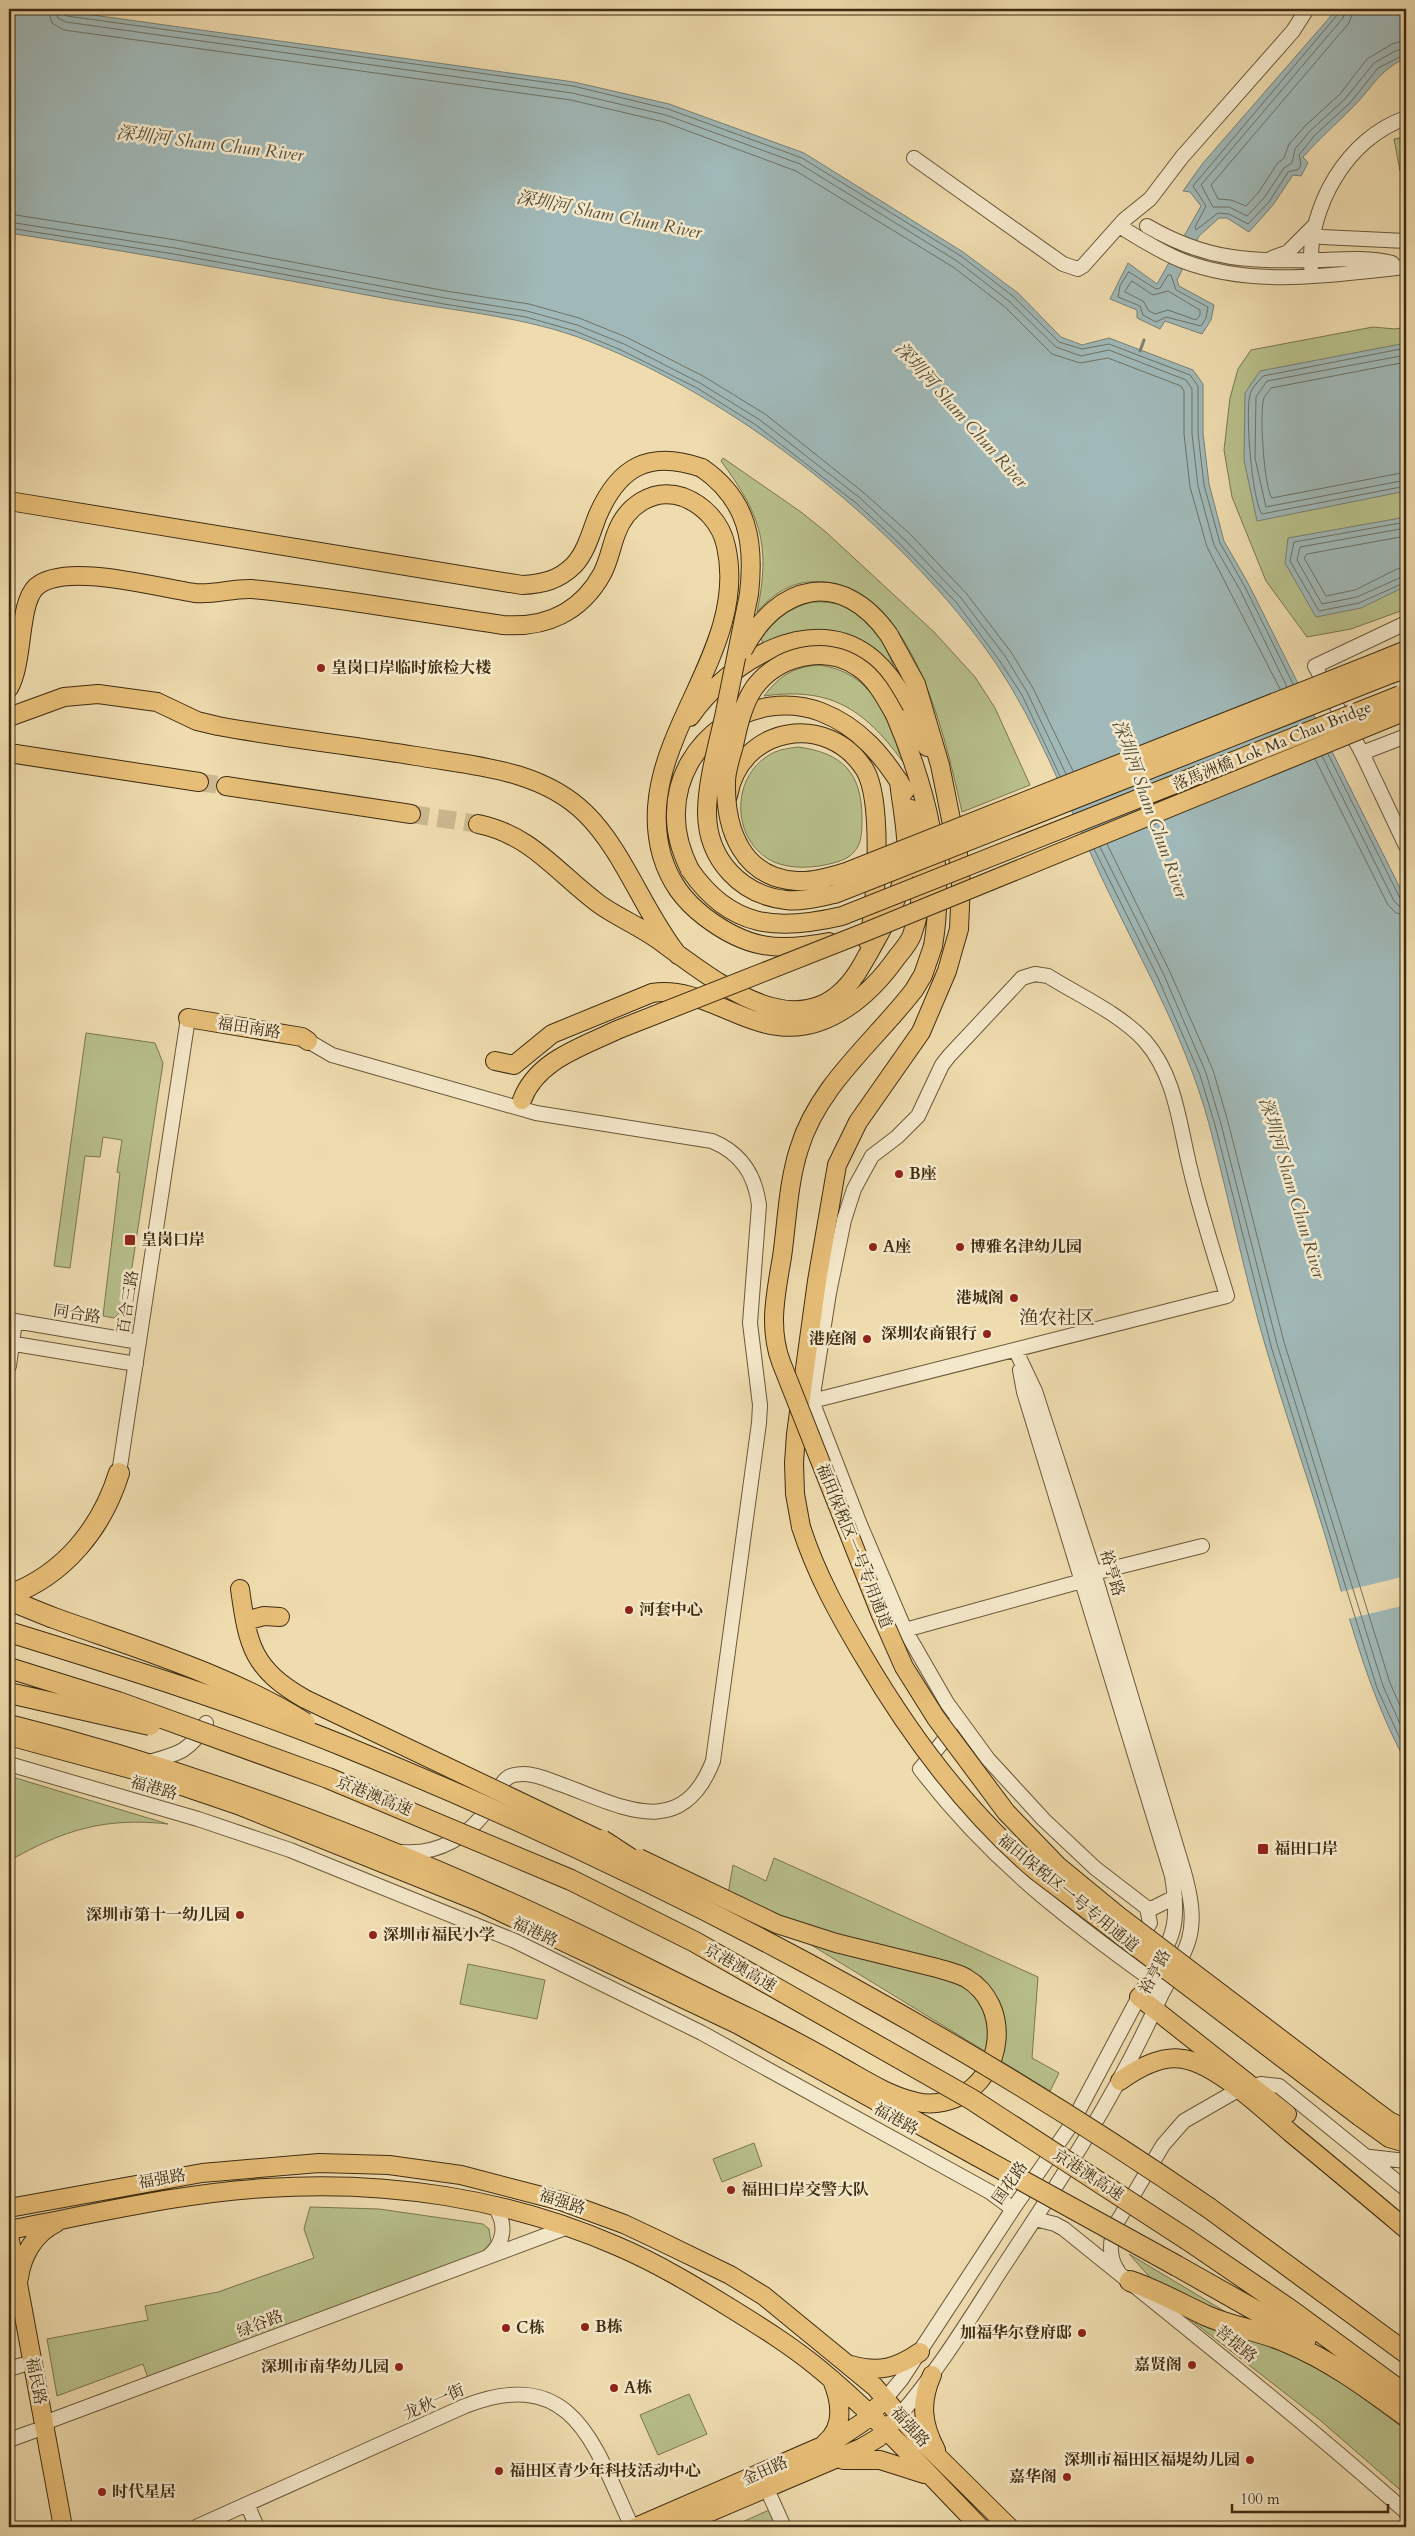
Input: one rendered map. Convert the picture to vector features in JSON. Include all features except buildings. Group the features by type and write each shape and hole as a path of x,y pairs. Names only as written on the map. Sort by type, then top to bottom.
{"highway":[{"path":"9,1595 34,1583 60,1565 89,1536 109,1501 119,1473"},
{"path":"9,1600 244,1688 279,1706 343,1746"},
{"name":"京港澳高速","path":"9,1632 126,1669 343,1746 619,1868 750,1934 1019,2083 1132,2155 1208,2208 1406,2353"},
{"name":"京港澳高速","path":"9,1668 118,1702 391,1803 571,1880 695,1942 971,2099 1188,2240 1401,2391"},
{"path":"9,1693 249,1749"},
{"path":"9,1735 186,1785 340,1843 530,1924 714,2013 818,2066 1401,2391"},
{"path":"602,1840 750,1934"},
{"path":"1126,2278 1152,2288 1208,2316 1286,2342 1312,2354 1354,2379 1406,2416"}],"main road":[{"path":"9,501 522,585 541,584 554,580 574,564 588,541 610,489 630,471 655,460 687,463 702,468 724,486 735,500 749,534 752,551 749,594 732,679"},
{"path":"9,688 17,667 28,600 37,587 54,578 81,575 201,593 250,589 503,625 538,624 567,612 593,588 606,566 618,529 631,510 650,496 675,495 695,503 718,525 727,547 730,584 719,634 666,762 660,781 658,798 659,845 668,876 682,896 698,912 734,937 753,944 789,948 825,943 864,933"},
{"name":"福田保税区一号专用通道","path":"732,679 743,650 760,622 777,606 800,594 825,592 852,599 874,615 889,635 916,684 925,709 956,820 961,884 955,948 936,1000 921,1032 848,1138 837,1165 832,1188 817,1280 796,1434 794,1463 795,1494 801,1527 821,1581 882,1687 915,1738 958,1794 990,1829 1042,1876 1365,2111"},
{"path":"658,798 676,741 695,709 708,695 745,665 779,645 797,641 824,639 850,645 863,652 874,659 890,678 919,728 956,820"},
{"path":"935,857 930,817 920,778 895,715 870,677 848,660 821,654 806,656 783,664 765,676 754,689 746,703 726,780 728,814 736,841 755,865 780,878 797,881 812,880 846,872 956,820 1394,667 1406,650"},
{"name":"落馬洲橋 Lok Ma Chau Bridge","path":"732,679 710,781 707,814 712,846 723,865 738,881 750,889 775,898 794,900 816,898 856,887 1394,667"},
{"path":"9,717 70,696 115,695 157,702 197,721 218,726 468,765 527,778 559,794 592,820 678,955"},
{"name":"落馬洲橋 Lok Ma Chau Bridge","path":"899,781 880,754 866,740 837,719 819,711 782,706 764,708 740,715 712,733 698,749 686,768 679,788 676,812 677,835 690,870 714,899 731,911 762,923 778,925 799,924 842,916 1404,700"},
{"name":"落馬洲橋 Lok Ma Chau Bridge","path":"864,933 984,884 1404,700"},
{"path":"728,814 730,787 734,776 751,752 774,738 803,733 834,741 857,759 866,772 872,788 876,822 873,921 869,941 857,973"},
{"path":"9,753 199,782"},
{"path":"899,781 921,819 935,857"},
{"path":"478,824 496,828 522,839 600,905 655,938 741,995 784,1011 805,1009 826,1003 848,985 857,973 894,907 907,859 899,781"},
{"path":"495,1061 514,1065 552,1034 652,994 666,991 688,994 741,1016 778,1026 798,1027 818,1022 847,1008 864,995 892,964 911,937 917,914 922,885 920,849 909,805 899,781"},
{"path":"226,786 411,814"},
{"name":"福田保税区一号专用通道","path":"935,857 937,914 933,946 923,975 914,990 825,1095 810,1121 801,1142 796,1162 774,1309 773,1338 780,1362 904,1667 936,1718 1006,1812 1058,1866 1365,2111"},
{"path":"522,1100 529,1083 554,1060 617,1030 864,933"},
{"name":"福田南路","path":"188,1018 302,1036 308,1041"},
{"path":"9,1724 149,1762 227,1787 395,1852 577,1933 764,2025 879,2088 919,2103 949,2101 961,2096 976,2086 992,2062 997,2046 997,2029 994,2015 982,1993 965,1978 937,1968 836,1943 777,1924 305,1699 280,1684 266,1672 254,1651 245,1621 240,1589"},
{"path":"245,1621 264,1616 280,1617"},
{"path":"1139,1997 1245,2087 1406,2229"},
{"path":"1120,2081 1151,2063 1164,2059 1182,2058 1210,2069 1245,2087 1406,2213"},
{"path":"1365,2111 1406,2129"},
{"path":"1365,2111 1389,2138 1406,2143"},
{"name":"福强路","path":"9,2208 168,2178 263,2166 350,2163 388,2165 461,2175 561,2201 624,2224 694,2257 764,2296 849,2364 885,2399 940,2459 1009,2527"},
{"name":"福强路","path":"9,2230 174,2198 226,2191 302,2186 360,2186 413,2190 494,2206 568,2227 619,2246 701,2290 783,2340 832,2380 870,2415 980,2527"},
{"path":"14,2292 20,2268 29,2248 49,2226 61,2220"},
{"name":"福民路","path":"9,2235 14,2292 15,2367 39,2427 51,2527"},
{"name":"福民路","path":"14,2292 39,2427 63,2527"},
{"path":"849,2364 871,2370 884,2370 895,2367 920,2352"},
{"path":"932,2375 926,2388 923,2416 940,2459"},
{"path":"832,2380 838,2400 839,2421 822,2455 848,2459 880,2460 913,2469 932,2478"},
{"name":"金田路","path":"675,2527 766,2487 822,2455 870,2415 885,2399"},
{"name":"金田路","path":"634,2527 822,2455 868,2444 885,2431 899,2416"}],"street":[{"path":"914,158 1063,264 1078,269 1083,266 1119,226 1150,199 1182,157 1298,25 1307,9"},
{"path":"1317,260 1310,248 1326,192 1352,155 1366,140 1406,118"},
{"path":"1318,275 1317,260 1322,237 1321,212"},
{"path":"1265,261 1288,252 1302,240 1314,227 1321,212"},
{"path":"1119,226 1183,261 1238,276 1267,278 1318,275 1352,266"},
{"path":"1147,226 1173,241 1196,250 1245,260 1317,260 1352,266 1406,266"},
{"path":"1322,237 1406,241"},
{"path":"1406,622 1315,666 1362,754 1406,846"},
{"path":"1362,754 1406,736"},
{"path":"812,1401 1016,1351 1227,1296 1190,1168 1176,1102 1166,1076 1146,1043 1126,1023 1048,976 1035,974 1022,978 1009,989 949,1056 942,1065 918,1116 898,1137 872,1156 861,1173 844,1220 829,1293 812,1401 905,1630 947,1703 965,1729 1013,1788 1095,1868 1147,1908 1153,1908 1175,1897"},
{"name":"百合三路","path":"119,1473 188,1018"},
{"path":"308,1041 332,1055 505,1106 536,1113 712,1141 726,1146 738,1156 749,1170 756,1187 759,1205 750,1323 760,1405 758,1430 713,1761 707,1777 686,1802 654,1813 622,1807 537,1776 515,1775 506,1779 482,1817 472,1828 456,1839 433,1850 420,1853 395,1852"},
{"path":"9,1366 12,1321"},
{"name":"同合路","path":"12,1321 139,1342"},
{"path":"10,1344 136,1364"},
{"name":"裕亨路","path":"1016,1351 1035,1391 1094,1573 1190,1895 1192,1912 1190,1938 1184,1956 1164,1989 1155,2009"},
{"name":"裕亨路","path":"1016,1351 1024,1392 1167,1856 1175,1897 1175,1922 1168,1945 1148,1978 1155,2009"},
{"path":"1094,1573 1202,1546"},
{"path":"905,1630 1082,1581"},
{"path":"947,1703 951,1721 949,1733 920,1769 986,1846 1061,1913 1164,1989"},
{"path":"149,1762 171,1756 192,1745 206,1723"},
{"name":"福港路","path":"9,1764 198,1819 290,1850 515,1941 702,2033 990,2192 1013,2209"},
{"path":"1061,1913 1095,1868"},
{"path":"1126,1961 1150,1923 1147,1908"},
{"name":"国花路","path":"885,2399 920,2352 1013,2209 1071,2125 1148,1978"},
{"path":"899,2416 932,2375 1091,2134 1120,2081 1155,2009"},
{"path":"702,2033 703,2023 707,2016 714,2013"},
{"path":"1126,2278 1112,2259 1112,2235 1121,2213 1163,2145 1184,2122 1245,2087 1279,2086 1406,2189"},
{"path":"1366,2156 1406,2161"},
{"path":"488,2257 499,2245 503,2229 499,2212 494,2206"},
{"name":"菩提路","path":"1035,2219 1055,2224 1064,2229 1306,2424 1406,2512"},
{"name":"绿谷路","path":"9,2440 568,2227"},
{"path":"920,2352 920,2366 932,2375"},
{"name":"龙秋一街","path":"196,2527 470,2404 503,2395 523,2395 541,2398 558,2405 582,2426 594,2443 634,2527"},
{"path":"766,2487 784,2527"},
{"path":"247,2504 257,2527"}],"green space":[{"path":"1406,137 1406,169 1400,171 1394,139"},
{"path":"1373,327 1395,329 1406,327 1406,609 1351,629 1307,637 1266,581 1232,497 1224,450 1230,398 1238,369 1251,350"},
{"path":"723,458 801,512 827,533 934,632 975,677 995,708 1030,785 962,812 947,748 921,674 904,641 883,612 857,592 826,582 796,584 780,592 757,612 763,568 759,532 754,515 745,498 721,461"},
{"path":"811,602 828,602 843,606 856,612 866,620 883,643 896,672 877,652 854,638 764,645 761,639 776,620 796,608"},
{"path":"819,665 838,669 854,677 866,688 886,716 906,766 877,731 862,717 847,707 810,695 764,696 775,683 794,670"},
{"path":"798,747 827,754 838,760 854,778 861,803 861,837 857,849 843,860 808,867 780,864 759,852 749,839 743,823 741,807 743,790 750,775 760,762 775,752"},
{"path":"86,1033 155,1043 163,1063 126,1307 114,1318 103,1316 120,1173 117,1172 122,1140 103,1137 100,1157 85,1156 70,1268 54,1266"},
{"path":"9,1776 168,1824 124,1822 85,1828 48,1841 9,1861"},
{"path":"774,1858 1038,1977 1032,2058 1059,2073 1050,2091 728,1894 733,1865 766,1881"},
{"path":"468,1964 545,1980 537,2019 460,2004"},
{"path":"754,2143 762,2166 722,2182 713,2159"},
{"path":"310,2207 379,2209 483,2224 489,2229 491,2242 481,2253 148,2378 143,2364 57,2396 47,2339 148,2320 145,2306 218,2292 314,2258 304,2229"},
{"path":"1129,2254 1336,2378 1406,2430 1406,2495 1321,2421 1182,2313"},
{"path":"689,2394 707,2434 658,2455 640,2415"},
{"path":"769,2510 777,2527 731,2527"}],"water":[{"name":"深圳河 Sham Chun River","path":"9,9 50,9 574,82 669,104 804,153 963,252 1018,293 1061,337 1082,345 1109,338 1193,370 1203,384 1203,433 1209,484 1224,541 1249,585 1406,900 1406,1762 1380,1707 1350,1622 1318,1511 1266,1348 1209,1124 1186,1056 1025,712 997,665 959,614 914,564 864,516 810,471 752,429 693,392 634,360 575,336 504,318 9,233"},
{"path":"1337,9 1406,9 1406,58 1389,68 1303,157 1308,163 1301,176 1293,175 1273,205 1249,232 1227,218 1219,218 1199,236 1177,280 1179,286 1214,305 1211,320 1202,334 1165,321 1160,329 1137,318 1137,310 1110,299 1128,263 1157,284 1201,206 1190,192 1183,191 1203,163"},
{"path":"1406,343 1406,491 1257,521 1244,460 1245,393 1260,371"},
{"path":"1406,517 1406,586 1361,608 1316,617 1285,563 1288,538"}],"pier":[{"path":"1406,1576 1406,1605 1348,1619 1340,1592"}],"waterway":[{"path":"1140,351 1144,340"}],"tunnel":[{"path":"199,782 226,786"},
{"path":"411,814 478,824"}],"place":[{"name":"皇岗口岸临时旅检大楼","path":"321,668"},
{"name":"B座","path":"899,1174"},
{"name":"皇岗口岸","path":"130,1240"},
{"name":"A座","path":"873,1247"},
{"name":"博雅名津幼儿园","path":"960,1247"},
{"name":"港城阁","path":"1014,1298"},
{"name":"深圳农商银行","path":"987,1334"},
{"name":"港庭阁","path":"867,1339"},
{"name":"河套中心","path":"629,1610"},
{"name":"福田口岸","path":"1263,1849"},
{"name":"深圳市第十一幼儿园","path":"240,1915"},
{"name":"深圳市福民小学","path":"373,1935"},
{"name":"福田口岸交警大队","path":"731,2190"},
{"name":"B栋","path":"585,2327"},
{"name":"C栋","path":"506,2328"},
{"name":"加福华尔登府邸","path":"1082,2333"},
{"name":"嘉贤阁","path":"1192,2365"},
{"name":"深圳市南华幼儿园","path":"399,2367"},
{"name":"A栋","path":"614,2388"},
{"name":"深圳市福田区福堤幼儿园","path":"1250,2460"},
{"name":"福田区青少年科技活动中心","path":"499,2471"},
{"name":"嘉华阁","path":"1067,2477"},
{"name":"时代星居","path":"102,2492"}],"district":[{"name":"渔农社区","path":"1057,1318"}]}
